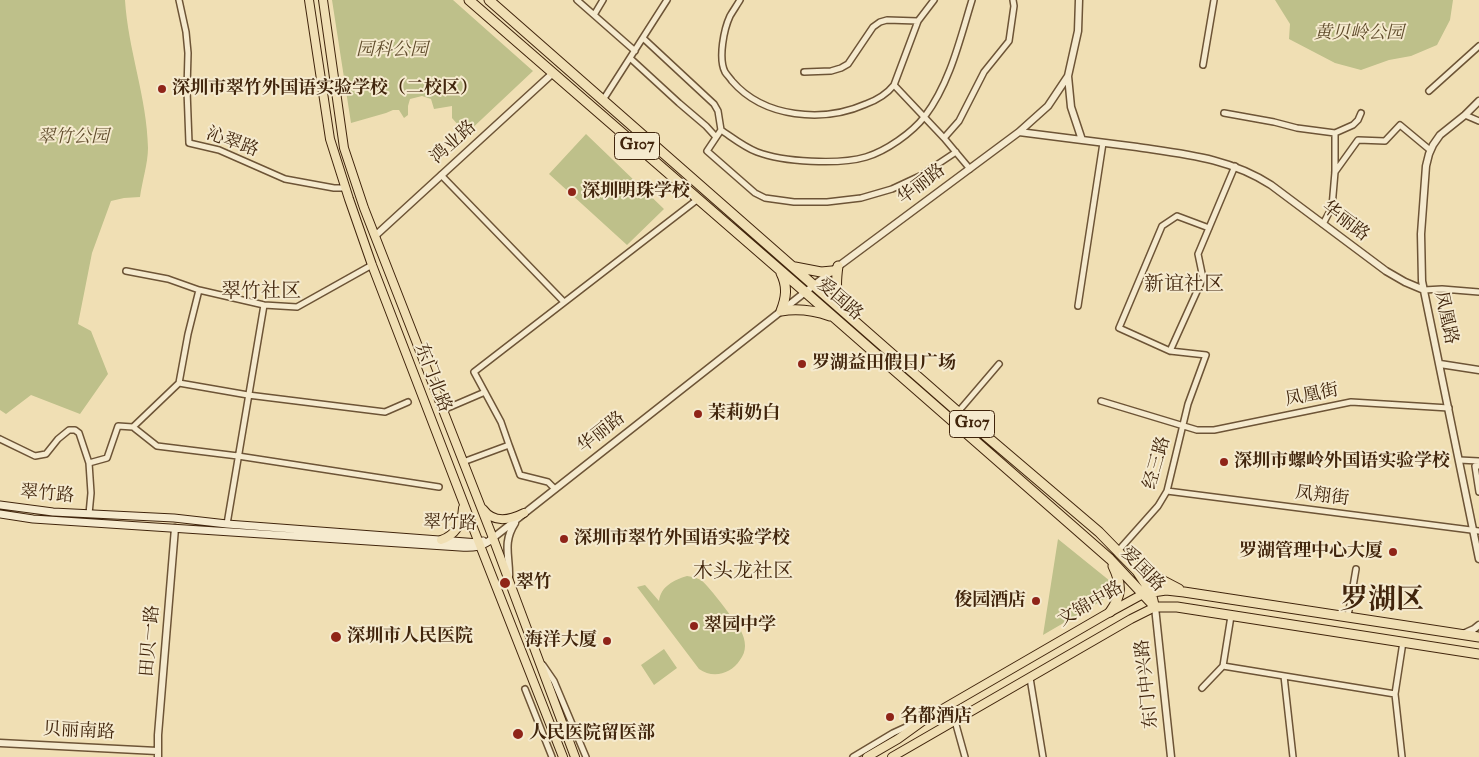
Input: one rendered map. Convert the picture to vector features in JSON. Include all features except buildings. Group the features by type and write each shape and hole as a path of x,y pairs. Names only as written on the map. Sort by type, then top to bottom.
{"highway":[{"name":"爱国路","path":"469,0 1110,559 1147,593 1155,607"},
{"name":"爱国路","path":"489,0 958,412 1099,532 1131,564 1145,582 1147,593"},
{"path":"794,267 821,272 835,269 838,298 844,311"},
{"path":"779,269 786,286 786,295 781,311 805,310 833,316"},
{"path":"1110,559 1120,582 1118,598 1110,612"},
{"path":"1131,564 1184,592"},
{"name":"文锦中路","path":"1147,593 1166,590 1184,592 1479,636"},
{"name":"文锦中路","path":"1155,607 1177,607 1479,654"}],"main road":[{"name":"东门北路","path":"309,0 330,139 346,188 372,265 563,757"},
{"name":"东门北路","path":"323,0 344,148 364,208 481,506 575,757"},
{"path":"441,540 448,537 458,528 463,515 463,503"},
{"name":"翠竹路","path":"0,505 29,510 174,518 480,544"},
{"path":"481,506 486,513 500,519 507,520 521,516"},
{"name":"翠竹路","path":"0,514 33,519 460,547 485,544 493,538"},
{"name":"文锦中路","path":"867,757 898,739 927,718 1110,612 1147,593"},
{"name":"文锦中路","path":"892,757 1155,607"},
{"path":"569,741 582,757"}],"street":[{"name":"沁翠路","path":"179,0 186,32 188,53 189,143 219,150 285,179 334,188 346,188"},
{"path":"577,0 635,51"},
{"path":"594,15 603,0"},
{"path":"603,100 667,0"},
{"path":"740,0 730,16 726,27 722,48 722,63 725,72 738,87 752,98 770,107 808,115 832,115 852,110 889,92 894,85 918,21 934,0"},
{"path":"721,130 747,148 759,153 788,159 844,161 866,157 885,149 910,131 925,117 938,96 950,69 972,0"},
{"path":"944,138 960,121 984,72 1009,41 1014,6 1013,0"},
{"path":"1079,0 1078,31 1068,76 1071,106 1082,140"},
{"path":"1203,65 1214,0"},
{"path":"804,72 831,71 848,64 873,26 880,22 887,20 918,21"},
{"path":"643,38 714,104 718,111 721,130 707,151 755,193 765,198 794,202 827,202 861,198 892,189 920,176 956,152"},
{"path":"1429,91 1479,46"},
{"path":"630,58 716,137"},
{"name":"鸿业路","path":"375,236 553,73"},
{"path":"1019,132 1048,106 1068,76"},
{"path":"894,85 970,168"},
{"name":"凤凰路","path":"1479,101 1465,115 1440,134 1430,150 1426,166 1420,244 1424,290 1459,460 1476,531 1479,559"},
{"path":"1224,113 1297,128 1336,133 1353,126 1361,112"},
{"path":"1465,115 1479,121"},
{"path":"1335,172 1358,140 1385,141 1400,125 1430,150"},
{"name":"华丽路","path":"493,538 814,285 1019,132 1196,156 1234,166 1262,179 1386,271 1424,290"},
{"path":"1323,224 1332,207 1336,133"},
{"path":"1078,306 1102,143"},
{"path":"1209,228 1177,216 1162,226 1119,328 1170,351 1203,278 1198,254 1209,228 1234,166"},
{"path":"440,176 564,302"},
{"path":"555,489 548,482 520,475 501,422 474,372 698,199"},
{"path":"126,271 168,280 199,290 264,304 297,307 372,265"},
{"path":"1424,290 1442,289 1479,292"},
{"path":"133,427 179,383 188,334 199,290"},
{"path":"227,524 264,304"},
{"name":"经三路","path":"1118,551 1158,506 1168,491 1182,426 1206,355 1170,351"},
{"path":"958,412 999,364"},
{"path":"1440,364 1479,370"},
{"path":"179,383 248,395 385,412 408,402"},
{"path":"444,410 485,392"},
{"name":"凤凰街","path":"1102,401 1197,430 1214,430 1351,402 1448,408"},
{"path":"90,463 107,458 118,426 133,427 157,446 238,456 439,487"},
{"path":"0,439 29,454 42,456 46,454 64,433 69,430 75,430 90,463 91,493 89,514"},
{"path":"463,462 510,445"},
{"path":"1459,460 1479,461"},
{"path":"1479,466 1475,466 1479,492"},
{"name":"凤翔街","path":"1168,491 1476,531"},
{"path":"509,580 510,569 507,540 512,527 521,516"},
{"name":"田贝一路","path":"158,754 175,528"},
{"path":"1348,616 1356,569"},
{"name":"东门中兴路","path":"1155,607 1171,757"},
{"path":"1202,688 1223,666 1231,616"},
{"path":"1462,634 1479,625"},
{"path":"1402,642 1395,694 1402,757"},
{"path":"538,658 554,681 586,757"},
{"path":"1223,666 1395,694"},
{"path":"1284,676 1293,757"},
{"path":"1030,678 1043,757"},
{"path":"525,689 552,757"},
{"path":"853,757 893,733 927,718"},
{"path":"955,721 965,757"},
{"name":"贝丽南路","path":"0,743 158,754"}],"green space":[{"name":"翠竹公园","path":"0,0 125,0 147,129 148,154 140,197 111,201 92,253 78,324 91,331 108,374 80,414 31,395 6,414 0,410"},
{"name":"园科公园","path":"332,0 453,0 533,71 466,134 452,118 452,106 434,109 431,99 422,96 410,99 408,115 404,118 399,110 393,110 351,123"},
{"name":"黄贝岭公园","path":"1275,0 1453,0 1450,20 1437,45 1411,56 1389,60 1361,70 1335,63 1289,39 1290,24"},
{"path":"586,134 664,209 627,245 549,174"},
{"path":"1058,539 1110,581 1108,597 1043,635"},
{"path":"687,576 699,579 705,584 738,626 742,634 745,650 736,665 727,672 710,674 699,669 637,587 645,585 659,601 665,588 677,579"},
{"path":"664,649 677,668 654,685 641,665"}],"place":[{"name":"深圳市翠竹外国语实验学校（二校区）","path":"162,89"},
{"name":"深圳明珠学校","path":"572,192"},
{"name":"罗湖益田假日广场","path":"802,364"},
{"name":"茉莉奶白","path":"698,414"},
{"name":"深圳市螺岭外国语实验学校","path":"1224,462"},
{"name":"深圳市翠竹外国语实验学校","path":"564,539"},
{"name":"罗湖管理中心大厦","path":"1393,552"},
{"name":"翠竹","path":"505,583"},
{"name":"俊园酒店","path":"1036,601"},
{"name":"翠园中学","path":"694,626"},
{"name":"深圳市人民医院","path":"336,637"},
{"name":"海洋大厦","path":"607,641"},
{"name":"名都酒店","path":"890,717"},
{"name":"人民医院留医部","path":"518,734"}],"district":[{"name":"新谊社区","path":"1184,286"},
{"name":"翠竹社区","path":"261,293"},
{"name":"木头龙社区","path":"743,573"},
{"name":"罗湖区","path":"1382,602"}]}
